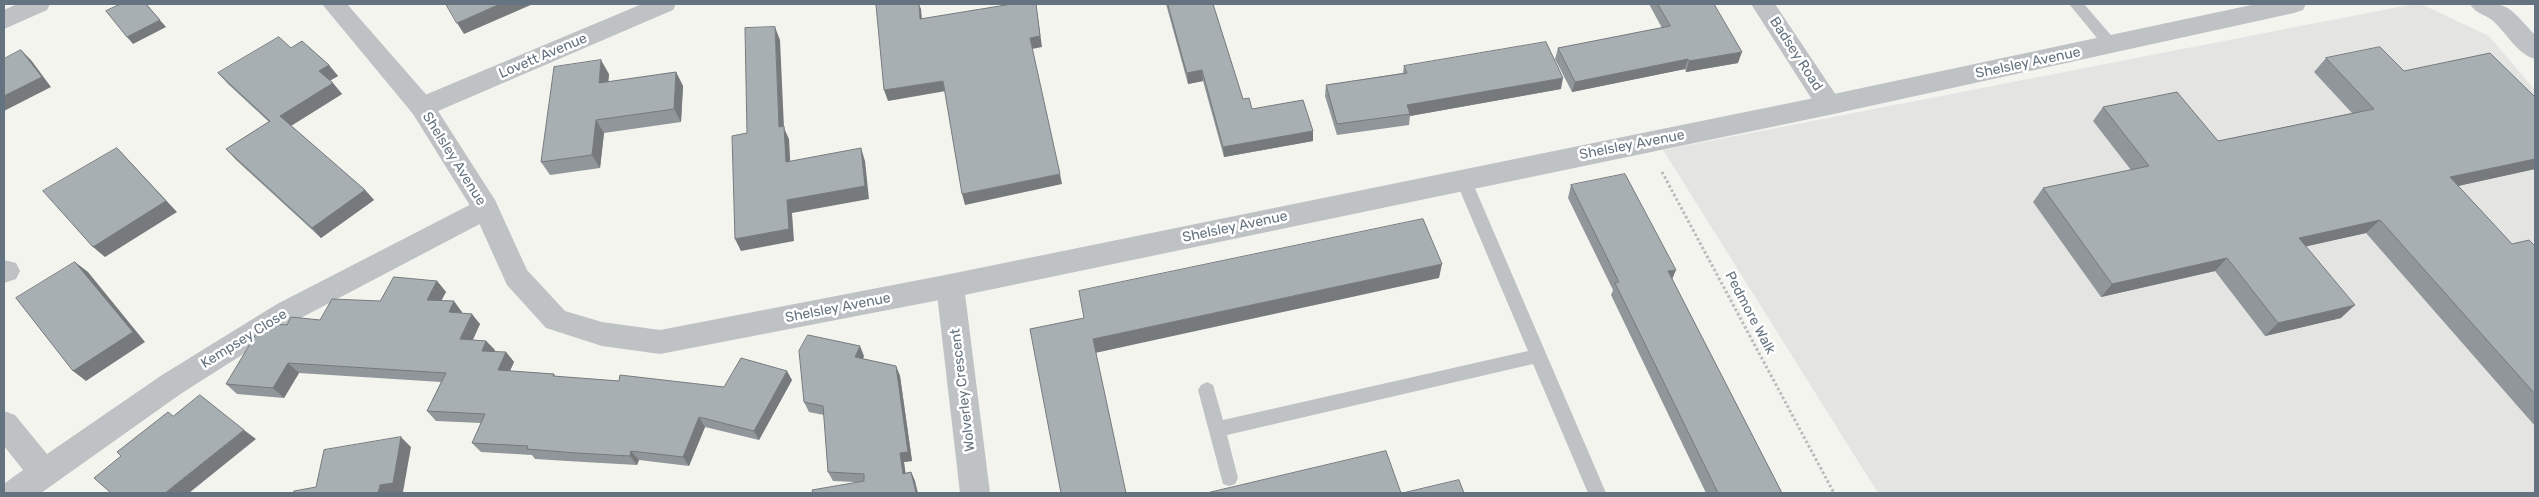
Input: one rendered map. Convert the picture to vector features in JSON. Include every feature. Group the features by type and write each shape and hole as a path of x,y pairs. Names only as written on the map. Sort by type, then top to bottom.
{"street":[{"path":"4,20 38,4"},
{"name":"Shelsley Avenue","path":"334,4 422,107 485,208 517,277 556,320 602,334 660,342 950,286 1829,105 2294,4"},
{"name":"Lovett Avenue","path":"422,107 664,4"},
{"name":"Badsey Road","path":"1763,4 1829,105"},
{"path":"2482,4 2499,13 2535,50"},
{"name":"Kempsey Close","path":"32,486 172,384 287,312 485,208"},
{"name":"Wolverley Crescent","path":"950,286 975,493"},
{"path":"4,424 32,486"}],"lane":[{"path":"2076,4 2111,45"},
{"path":"1463,179 1597,493"},
{"path":"1217,429 1538,356"},
{"path":"1207,390 1229,478"}],"path":[{"name":"Pedmore Walk","path":"1646,142 1834,493"}],"shaded area":[{"path":"2421,4 2489,36 2535,90 2535,493 1878,493 1663,150"}],"building":[{"path":"121,4 146,4 160,20 127,37 106,11"},
{"path":"446,4 500,4 457,23"},
{"path":"919,4 920,19 1012,4 1036,4 1040,36 1030,38 1060,174 962,194 943,81 884,90 876,5"},
{"path":"1168,4 1213,4 1243,99 1249,98 1252,109 1303,100 1313,131 1223,147 1202,70 1187,73"},
{"path":"1658,4 1714,4 1742,52 1689,61 1688,59 1575,82 1558,48 1670,26"},
{"path":"775,27 779,127 784,126 786,162 861,148 865,186 787,200 789,229 735,239 732,136 747,133 745,28"},
{"path":"279,37 291,48 302,41 329,65 319,71 333,83 280,116 365,190 312,228 226,149 270,121 218,73"},
{"path":"1546,42 1563,78 1407,105 1410,114 1337,124 1326,85 1407,73 1404,66"},
{"path":"2380,47 2404,71 2490,53 2535,97 2535,159 2450,177 2512,244 2529,240 2535,246 2535,394 2380,220 2299,238 2355,305 2278,323 2227,258 2112,284 2043,188 2149,166 2103,107 2177,92 2218,141 2374,109 2326,58"},
{"path":"21,50 42,77 4,96 4,59"},
{"path":"601,60 599,83 676,72 674,109 596,120 592,155 541,162 554,67"},
{"path":"117,148 166,201 93,247 43,191"},
{"path":"1625,174 1676,270 1668,271 1782,493 1718,493 1615,283 1619,282 1571,185"},
{"path":"1423,219 1442,264 1093,339 1126,493 1061,493 1030,329 1084,318 1079,291"},
{"path":"75,262 133,332 73,371 16,298"},
{"path":"394,277 437,281 427,300 454,301 449,312 472,314 460,339 486,341 482,351 506,352 498,370 619,381 620,375 724,387 741,358 787,371 754,431 699,417 683,457 631,451 630,456 577,453 527,449 528,446 472,443 485,414 427,411 446,373 288,363 273,388 226,384 259,329 268,324 287,325 291,317 320,320 332,299 380,301"},
{"path":"808,335 860,346 855,357 896,366 908,452 900,453 903,474 911,472 916,493 813,493 812,490 864,481 864,474 828,472 823,406 804,402 799,351"},
{"path":"200,395 244,430 165,493 111,493 94,478 121,456 117,452 168,412 173,416"},
{"path":"401,437 393,483 380,485 378,493 293,493 294,491 316,487 324,450"},
{"path":"1386,451 1401,493 1207,493"},
{"path":"1459,480 1464,493 1403,493"}]}
